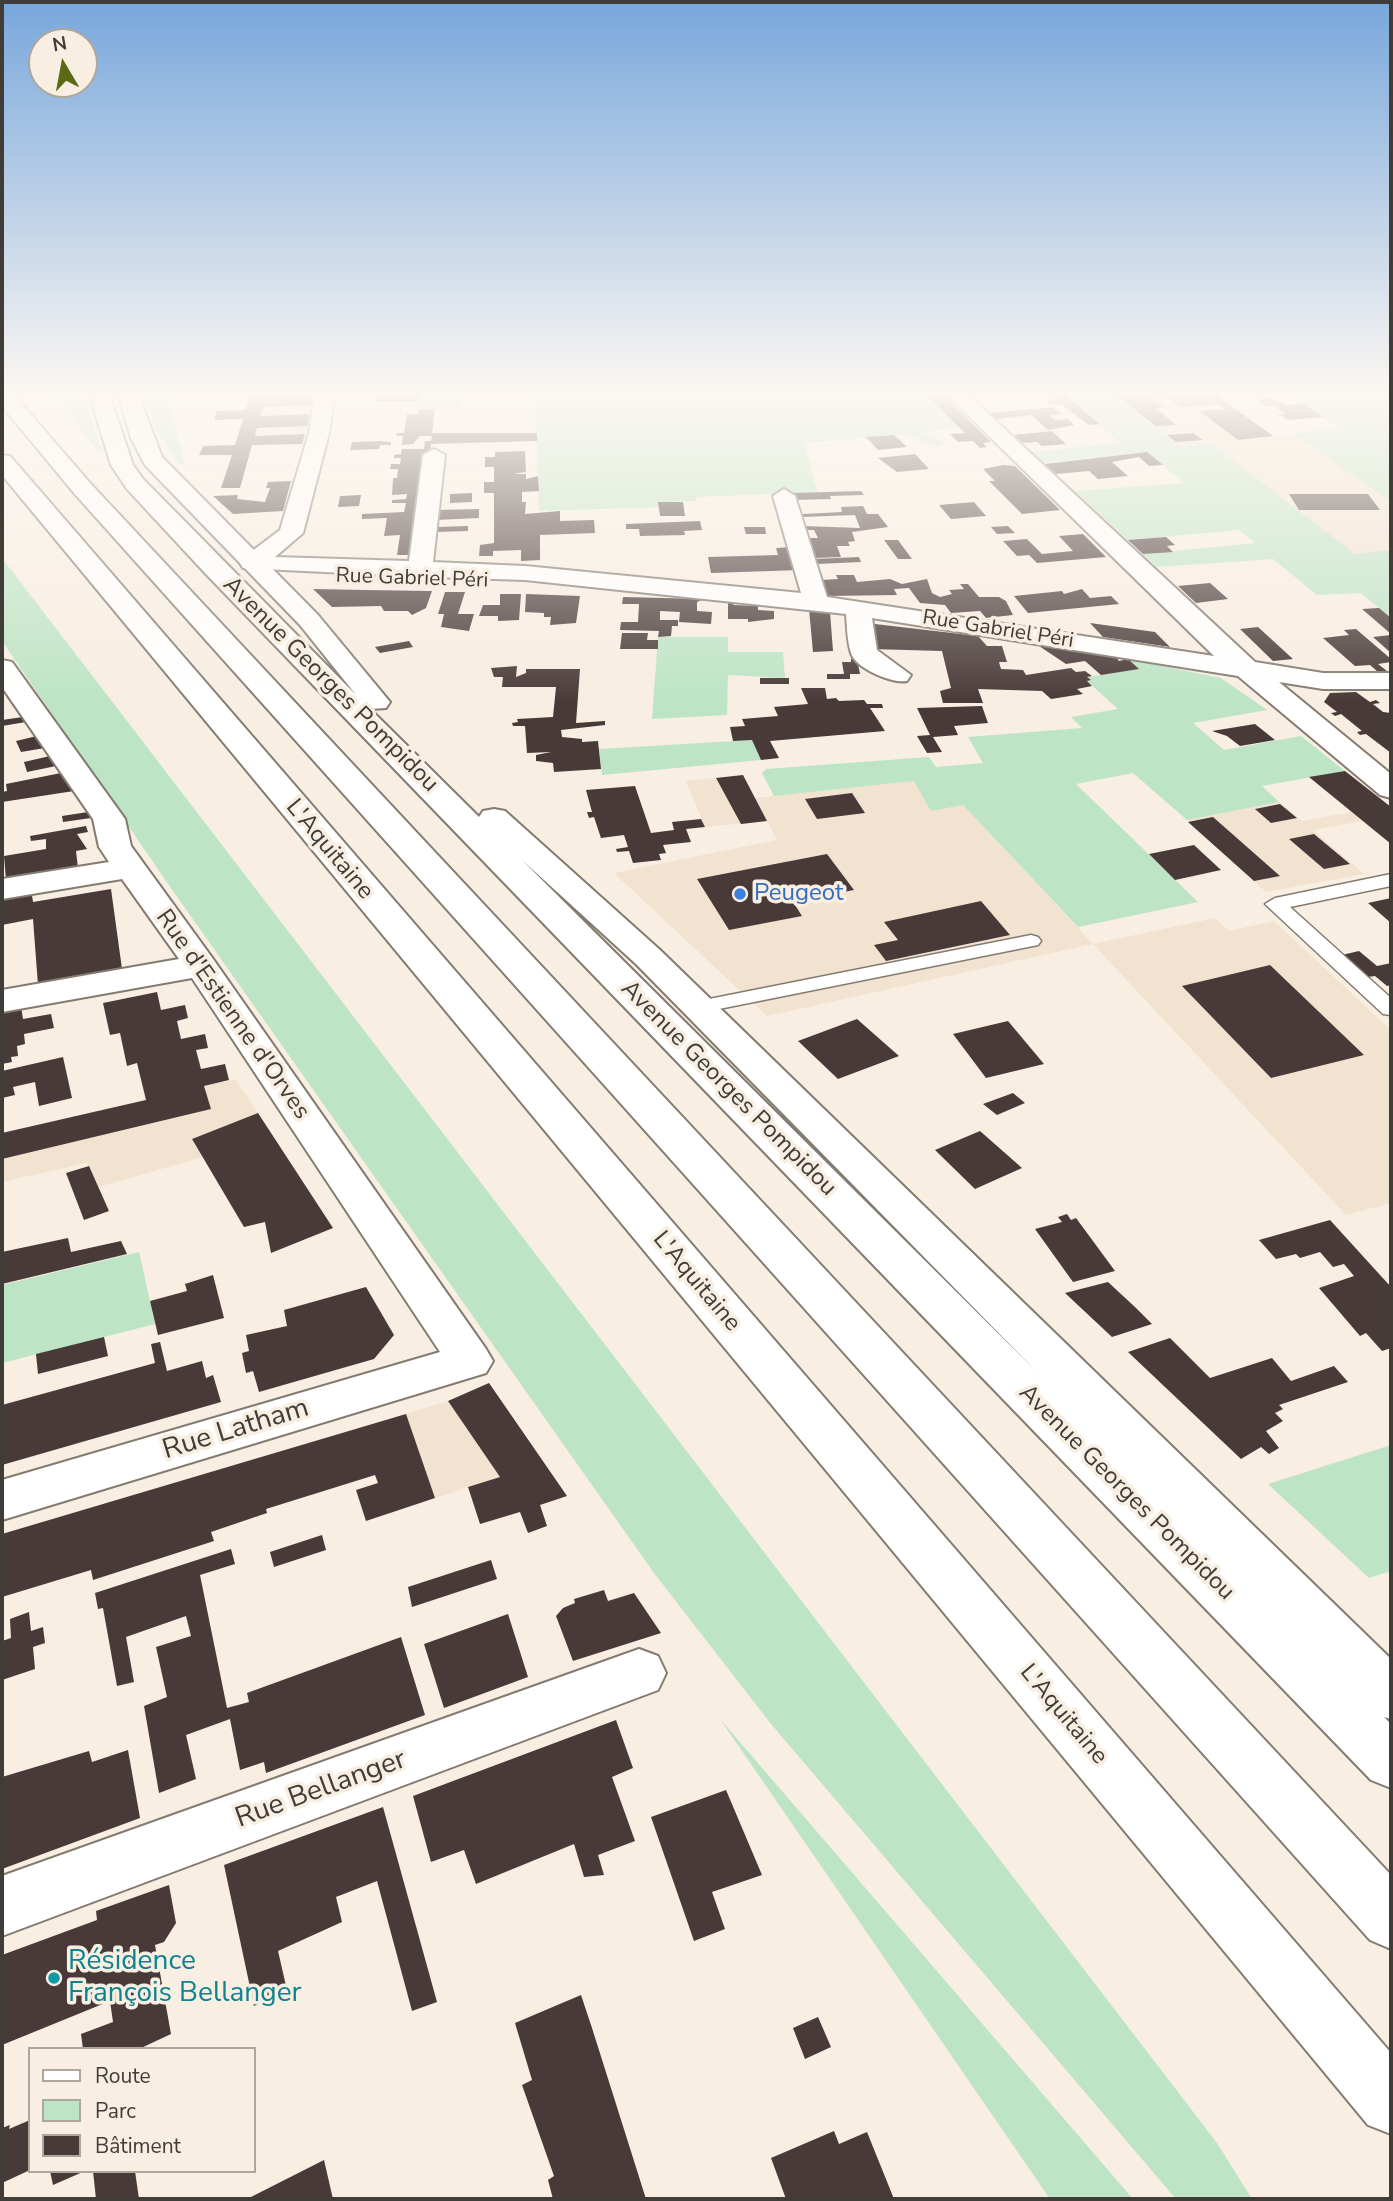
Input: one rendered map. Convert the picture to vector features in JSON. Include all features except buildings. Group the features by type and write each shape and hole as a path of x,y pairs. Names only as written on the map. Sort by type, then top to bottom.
{"main road":[{"name":"L'Aquitaine","path":"77,497 1391,2102"},
{"name":"L'Aquitaine","path":"85,497 1391,1919"},
{"name":"Avenue Georges Pompidou","path":"147,497 241,562 333,647 401,730 452,780 648,957 1391,1695"},
{"name":"Avenue Georges Pompidou","path":"185,497 241,562 1391,1762"},
{"path":"241,562 290,533 301,497"},
{"path":"420,574 429,497"},
{"path":"784,497 816,603"},
{"path":"1064,497 1246,670 1391,789"},
{"path":"241,562 254,539 290,533"},
{"name":"Rue Gabriel Péri","path":"241,562 420,574 603,582 816,603 1323,681 1391,681"},
{"path":"858,608 864,654 897,675"},
{"name":"Rue d'Estienne d'Orves","path":"4,673 109,819 112,840 129,868 201,966 470,1361"},
{"path":"2,888 129,868"},
{"path":"2,1001 201,966"},
{"name":"Rue Latham","path":"2,1500 470,1361"},
{"name":"Rue Bellanger","path":"2,1906 639,1673"}],"lane":[{"path":"1391,880 1275,904 1391,1009"},
{"path":"699,1007 1031,941"}],"shaded area":[{"path":"1262,497 1385,497 1391,501 1391,550 1355,554"},
{"path":"743,775 755,798 914,781 963,805 1093,944 767,1016 614,873 777,840 767,821 705,827 686,781"},
{"path":"1279,802 1302,821 1351,812 1362,821 1313,830 1364,874 1266,892 1187,820"},
{"path":"1215,918 1229,931 1274,921 1391,1030 1391,1203 1346,1215 1093,944"},
{"path":"235,1079 258,1113 192,1139 203,1157 98,1187 87,1163 2,1182 2,1133"},
{"path":"489,1383 544,1462 388,1514 359,1428 448,1401"}],"green space":[{"path":"539,497 703,497 696,497 696,501 658,502 659,507 539,511"},
{"path":"1081,497 1281,497 1355,554 1391,550 1391,618 1361,593 1317,595 1273,559 1157,567 1143,554 1255,543 1239,530 1128,540"},
{"path":"2,558 1217,2143 1252,2199 1176,2199 771,1724 654,1573 166,881 2,641"},
{"path":"658,637 728,637 728,652 783,652 785,678 728,675 727,715 652,719"},
{"path":"1128,659 1221,678 1267,710 1193,723 1224,750 1301,736 1345,771 1262,786 1279,802 1187,820 1133,773 1076,784 1198,902 1078,927 963,805 931,811 914,781 774,796 762,773 766,769 929,757 936,767 983,763 968,737 1082,728 1071,717 1118,709 1087,681 1090,680 1087,677 1138,669"},
{"path":"752,740 761,760 602,775 599,749"},
{"path":"139,1252 155,1324 2,1363 2,1285"},
{"path":"1391,1445 1391,1571 1369,1578 1268,1484"},
{"path":"720,1719 1133,2199 1050,2199"}],"place":[{"name":"Peugeot","path":"740,894"},
{"name":"Résidence François Bellanger","path":"54,1978"}]}
